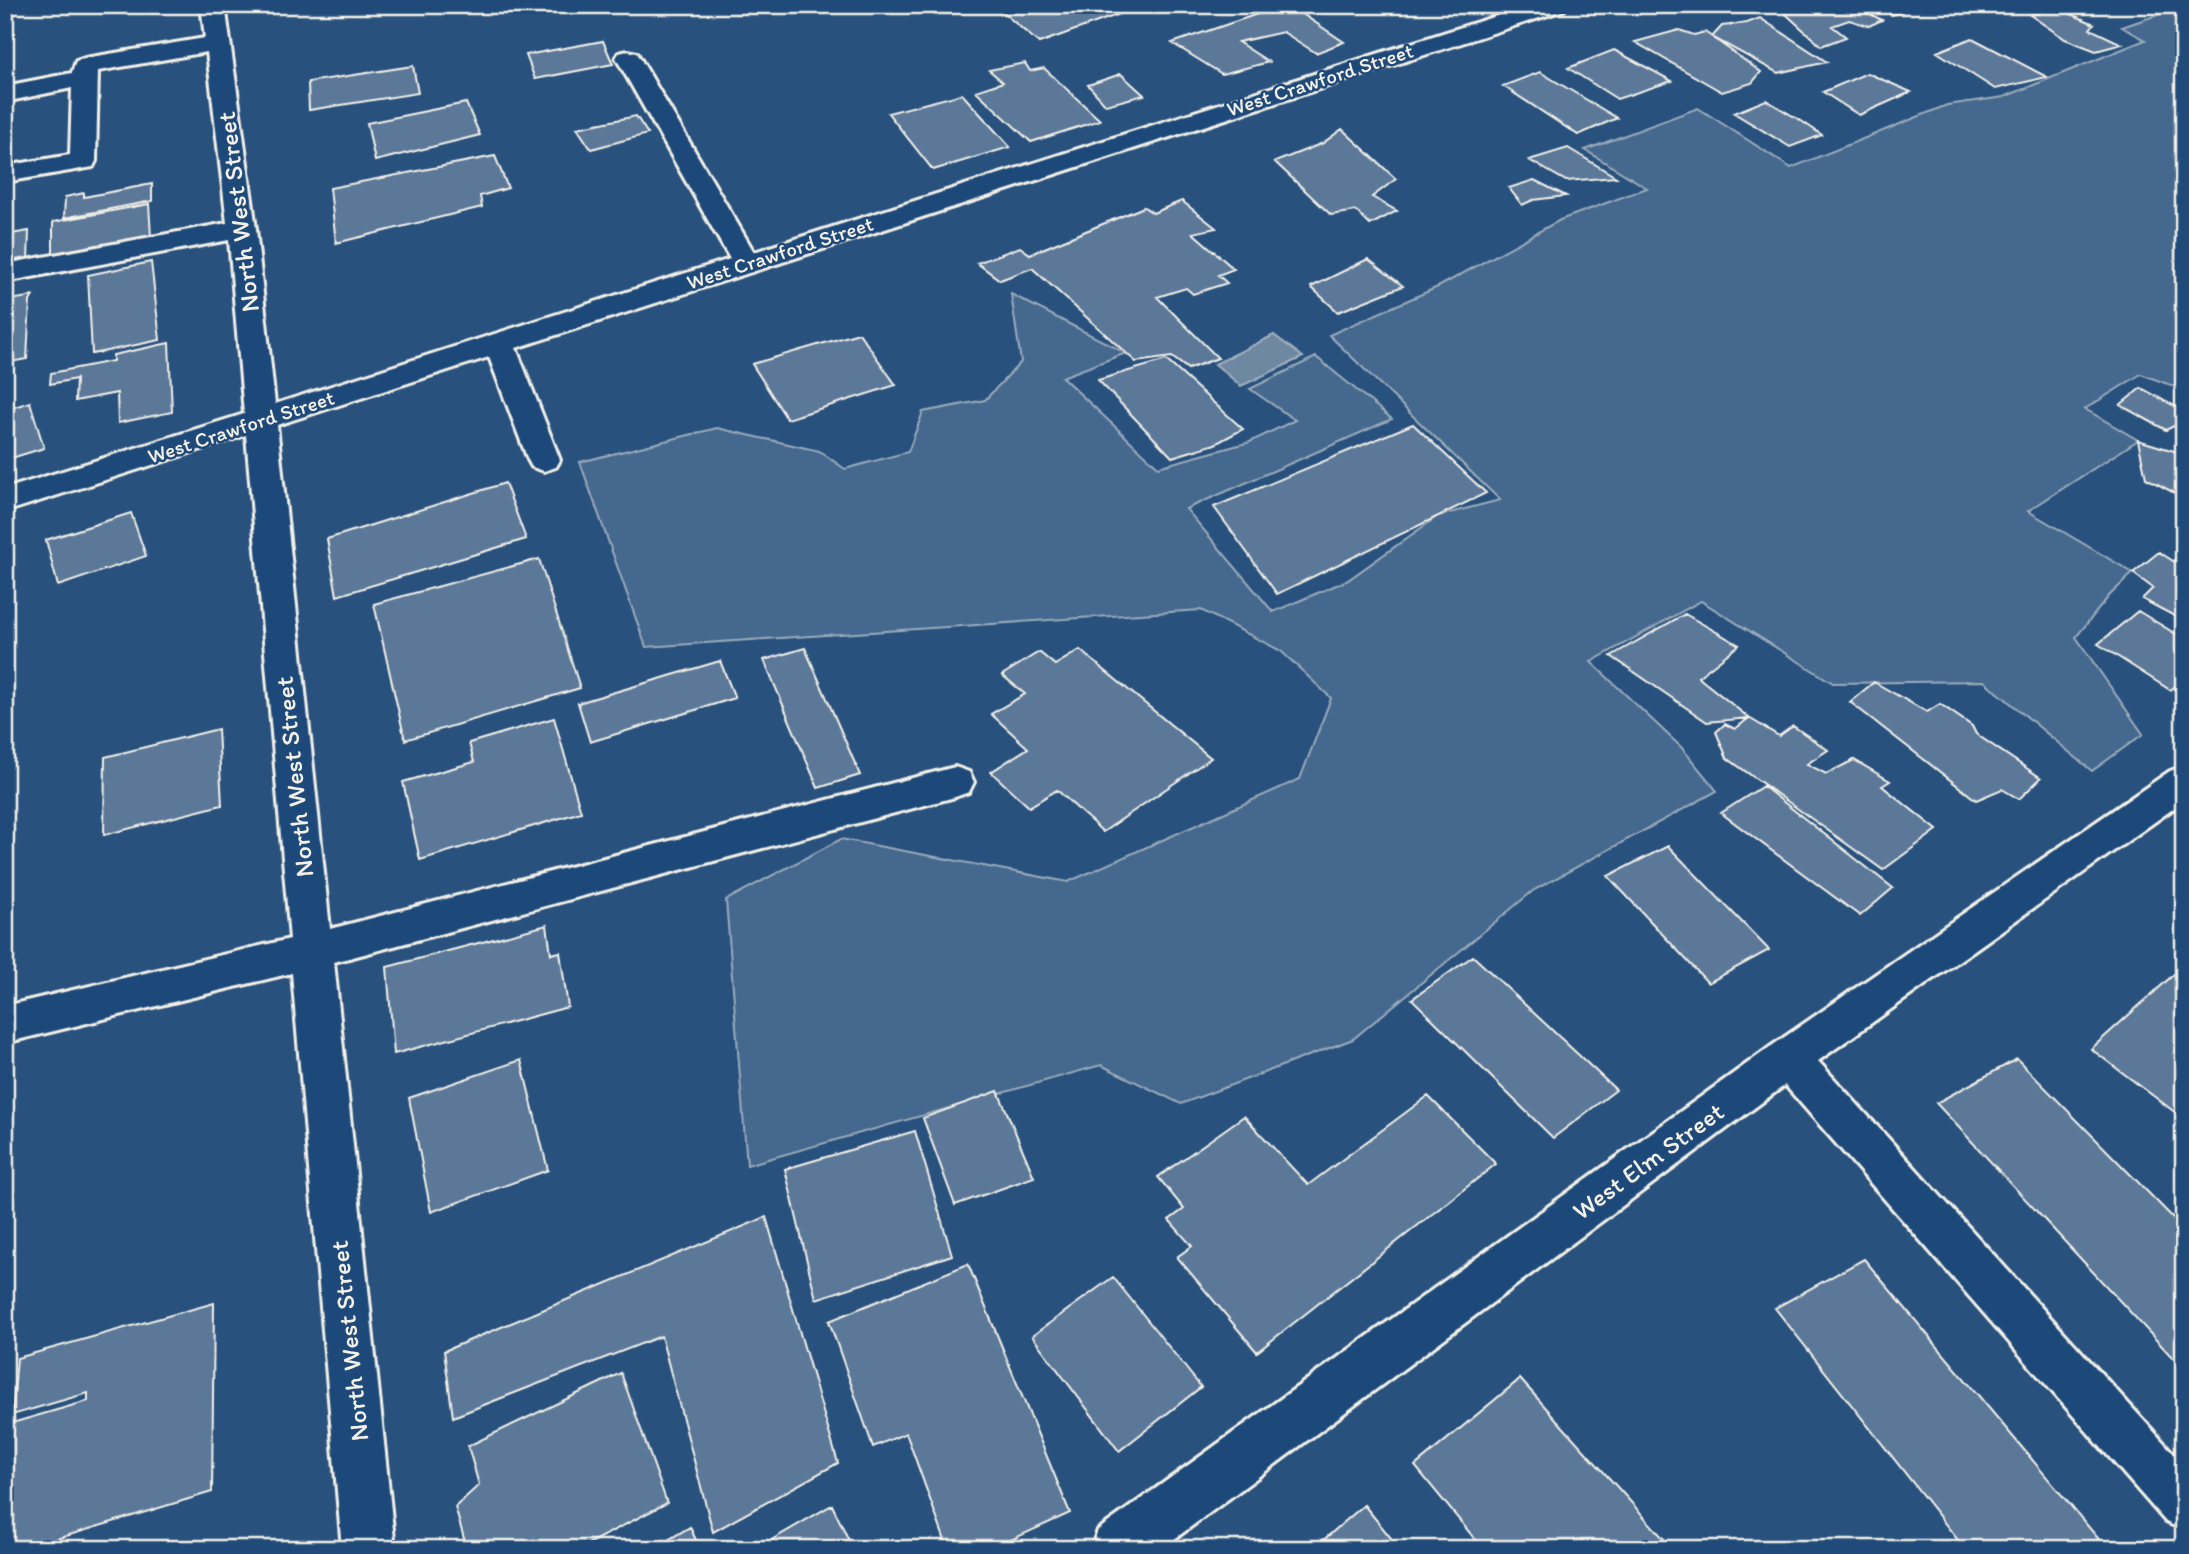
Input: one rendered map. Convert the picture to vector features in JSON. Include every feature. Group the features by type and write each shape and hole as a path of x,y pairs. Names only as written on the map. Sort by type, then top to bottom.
{"street":[{"name":"North West Street","path":"213,5 242,229 369,1549"},
{"name":"West Crawford Street","path":"5,501 1556,5"},
{"path":"5,94 85,72 217,43"},
{"path":"628,58 747,264"},
{"path":"5,79 85,72"},
{"path":"5,174 83,161 85,72"},
{"path":"5,273 242,229"},
{"path":"499,344 544,460"},
{"name":"West Elm Street","path":"1117,1549 1788,1058 2184,781"},
{"path":"5,1025 311,951 955,782"},
{"path":"1788,1058 2184,1504"}],"shaded area":[{"path":"2184,6 2184,390 2141,374 2085,409 2138,440 2028,511 2133,573 2109,596 2076,637 2143,734 2092,771 1984,681 1833,683 1701,601 1591,662 1682,748 1717,791 1534,890 1353,1039 1181,1104 1101,1065 747,1165 726,900 841,839 1068,882 1300,779 1331,698 1281,651 1201,610 646,647 580,462 717,428 819,451 845,469 908,452 923,412 985,400 1021,362 1011,294 1126,353 1062,377 1158,467 1250,442 1295,420 1250,389 1316,357 1392,419 1186,509 1273,612 1348,580 1438,516 1500,500 1329,335 1440,286 1560,220 1647,188 1585,150 1698,108 1791,168 1947,105 2004,97 2145,40 2122,27"},
{"path":"1274,335 1303,357 1241,386 1215,364"}],"building":[{"path":"994,5 1103,5 1117,15 1039,43"},
{"path":"1289,5 1344,42 1316,53 1283,32 1238,42 1269,62 1222,74 1172,43"},
{"path":"1776,5 1852,5 1882,20 1869,26 1849,20 1832,26 1846,37 1821,46"},
{"path":"1876,5 1923,5 1892,15"},
{"path":"2058,8 2094,24 2090,29 2122,44 2096,51 2065,39 2030,15"},
{"path":"1760,18 1827,62 1778,73 1712,37 1722,26 1747,23"},
{"path":"1679,30 1694,35 1705,32 1761,72 1752,83 1722,92 1635,42"},
{"path":"1972,38 2047,77 1995,89 1937,52"},
{"path":"603,41 613,64 535,79 526,55"},
{"path":"1614,50 1672,81 1617,99 1568,68"},
{"path":"1025,63 1030,71 1044,68 1100,120 1031,142 976,91 1003,82 989,70"},
{"path":"413,66 418,93 309,110 308,82"},
{"path":"1540,72 1617,118 1578,135 1503,86"},
{"path":"1867,73 1911,92 1859,115 1823,92"},
{"path":"1121,74 1144,95 1106,105 1088,85"},
{"path":"962,94 1010,147 933,170 888,113"},
{"path":"1766,100 1822,135 1790,147 1734,113"},
{"path":"466,103 480,135 375,161 367,123"},
{"path":"636,116 648,134 591,149 577,128"},
{"path":"1342,129 1396,179 1372,197 1397,211 1370,225 1356,211 1331,215 1275,162 1323,143"},
{"path":"1568,148 1616,177 1566,181 1529,160"},
{"path":"495,156 508,188 480,196 482,207 336,243 330,188"},
{"path":"1534,180 1566,196 1533,200 1522,205 1509,188"},
{"path":"152,184 152,201 64,218 65,197 84,193 84,197"},
{"path":"1182,201 1216,228 1193,233 1234,269 1218,275 1227,283 1193,294 1186,288 1157,297 1218,358 1188,369 1172,357 1136,362 1032,268 1000,280 977,263 1020,247 1030,254 1144,207 1153,213"},
{"path":"149,204 151,237 53,255 53,222"},
{"path":"29,231 28,261 5,265 5,235"},
{"path":"1368,259 1403,286 1338,312 1311,287"},
{"path":"151,262 160,340 92,354 88,275"},
{"path":"33,296 30,301 27,359 5,363 5,301"},
{"path":"859,333 896,385 787,419 752,364"},
{"path":"169,343 172,412 118,423 117,393 75,401 76,379 50,384 51,373 113,361 113,355"},
{"path":"1166,360 1243,429 1215,444 1172,457 1098,380"},
{"path":"2141,388 2184,411 2184,421 2166,430 2120,405"},
{"path":"30,402 44,448 5,460 5,410"},
{"path":"1413,424 1486,493 1277,594 1214,507"},
{"path":"2138,440 2184,454 2184,498 2146,478"},
{"path":"505,483 526,539 337,596 327,539"},
{"path":"131,513 146,556 58,586 46,540"},
{"path":"2159,552 2184,568 2184,621 2142,599 2153,588 2133,573"},
{"path":"539,559 580,688 405,740 374,604"},
{"path":"2138,611 2184,639 2184,680 2170,690 2098,644"},
{"path":"1685,614 1739,645 1698,677 1749,718 1707,722 1611,656"},
{"path":"805,648 860,775 818,788 764,660"},
{"path":"1080,650 1211,758 1103,832 1057,790 1029,807 991,772 1028,748 991,714 1025,694 1002,675 1039,652 1055,665"},
{"path":"720,661 735,698 590,742 578,703"},
{"path":"1874,682 1927,712 1940,704 1972,726 1976,734 2041,778 2019,799 2002,789 1976,800 1850,702"},
{"path":"554,718 581,812 420,860 403,782 474,762 469,743"},
{"path":"1749,718 1779,736 1793,726 1828,750 1807,764 1826,774 1854,760 1890,781 1882,786 1937,830 1883,870 1727,758 1716,732 1725,724 1735,729"},
{"path":"218,729 222,805 104,835 105,757"},
{"path":"1763,786 1893,888 1860,916 1721,813"},
{"path":"1668,846 1769,950 1708,983 1608,876"},
{"path":"547,925 551,954 560,952 568,1007 394,1054 387,967"},
{"path":"1473,956 1616,1090 1553,1138 1412,999"},
{"path":"2181,968 2184,969 2184,1119 2091,1049"},
{"path":"2017,1059 2184,1229 2184,1370 1936,1103"},
{"path":"521,1060 548,1170 431,1212 409,1098"},
{"path":"998,1091 1034,1177 955,1205 923,1118"},
{"path":"1428,1096 1496,1164 1257,1352 1177,1257 1192,1246 1169,1220 1184,1209 1158,1177 1244,1116 1308,1185"},
{"path":"915,1131 952,1255 816,1299 785,1169"},
{"path":"766,1217 838,1463 713,1532 661,1336 453,1417 444,1351"},
{"path":"1864,1259 2107,1549 1965,1549 1775,1308"},
{"path":"968,1264 1070,1513 991,1549 948,1549 906,1433 873,1447 829,1321"},
{"path":"1113,1277 1201,1387 1119,1451 1032,1336"},
{"path":"214,1303 212,1492 23,1549 5,1549 5,1425 88,1401 88,1393 12,1415 17,1358"},
{"path":"621,1373 667,1503 578,1549 496,1549 495,1545 487,1549 467,1549 455,1507 479,1485 468,1446"},
{"path":"1520,1379 1673,1549 1483,1549 1415,1466"},
{"path":"832,1505 853,1549 756,1549"},
{"path":"1364,1505 1400,1549 1313,1549"},
{"path":"690,1527 700,1549 653,1549"}]}
